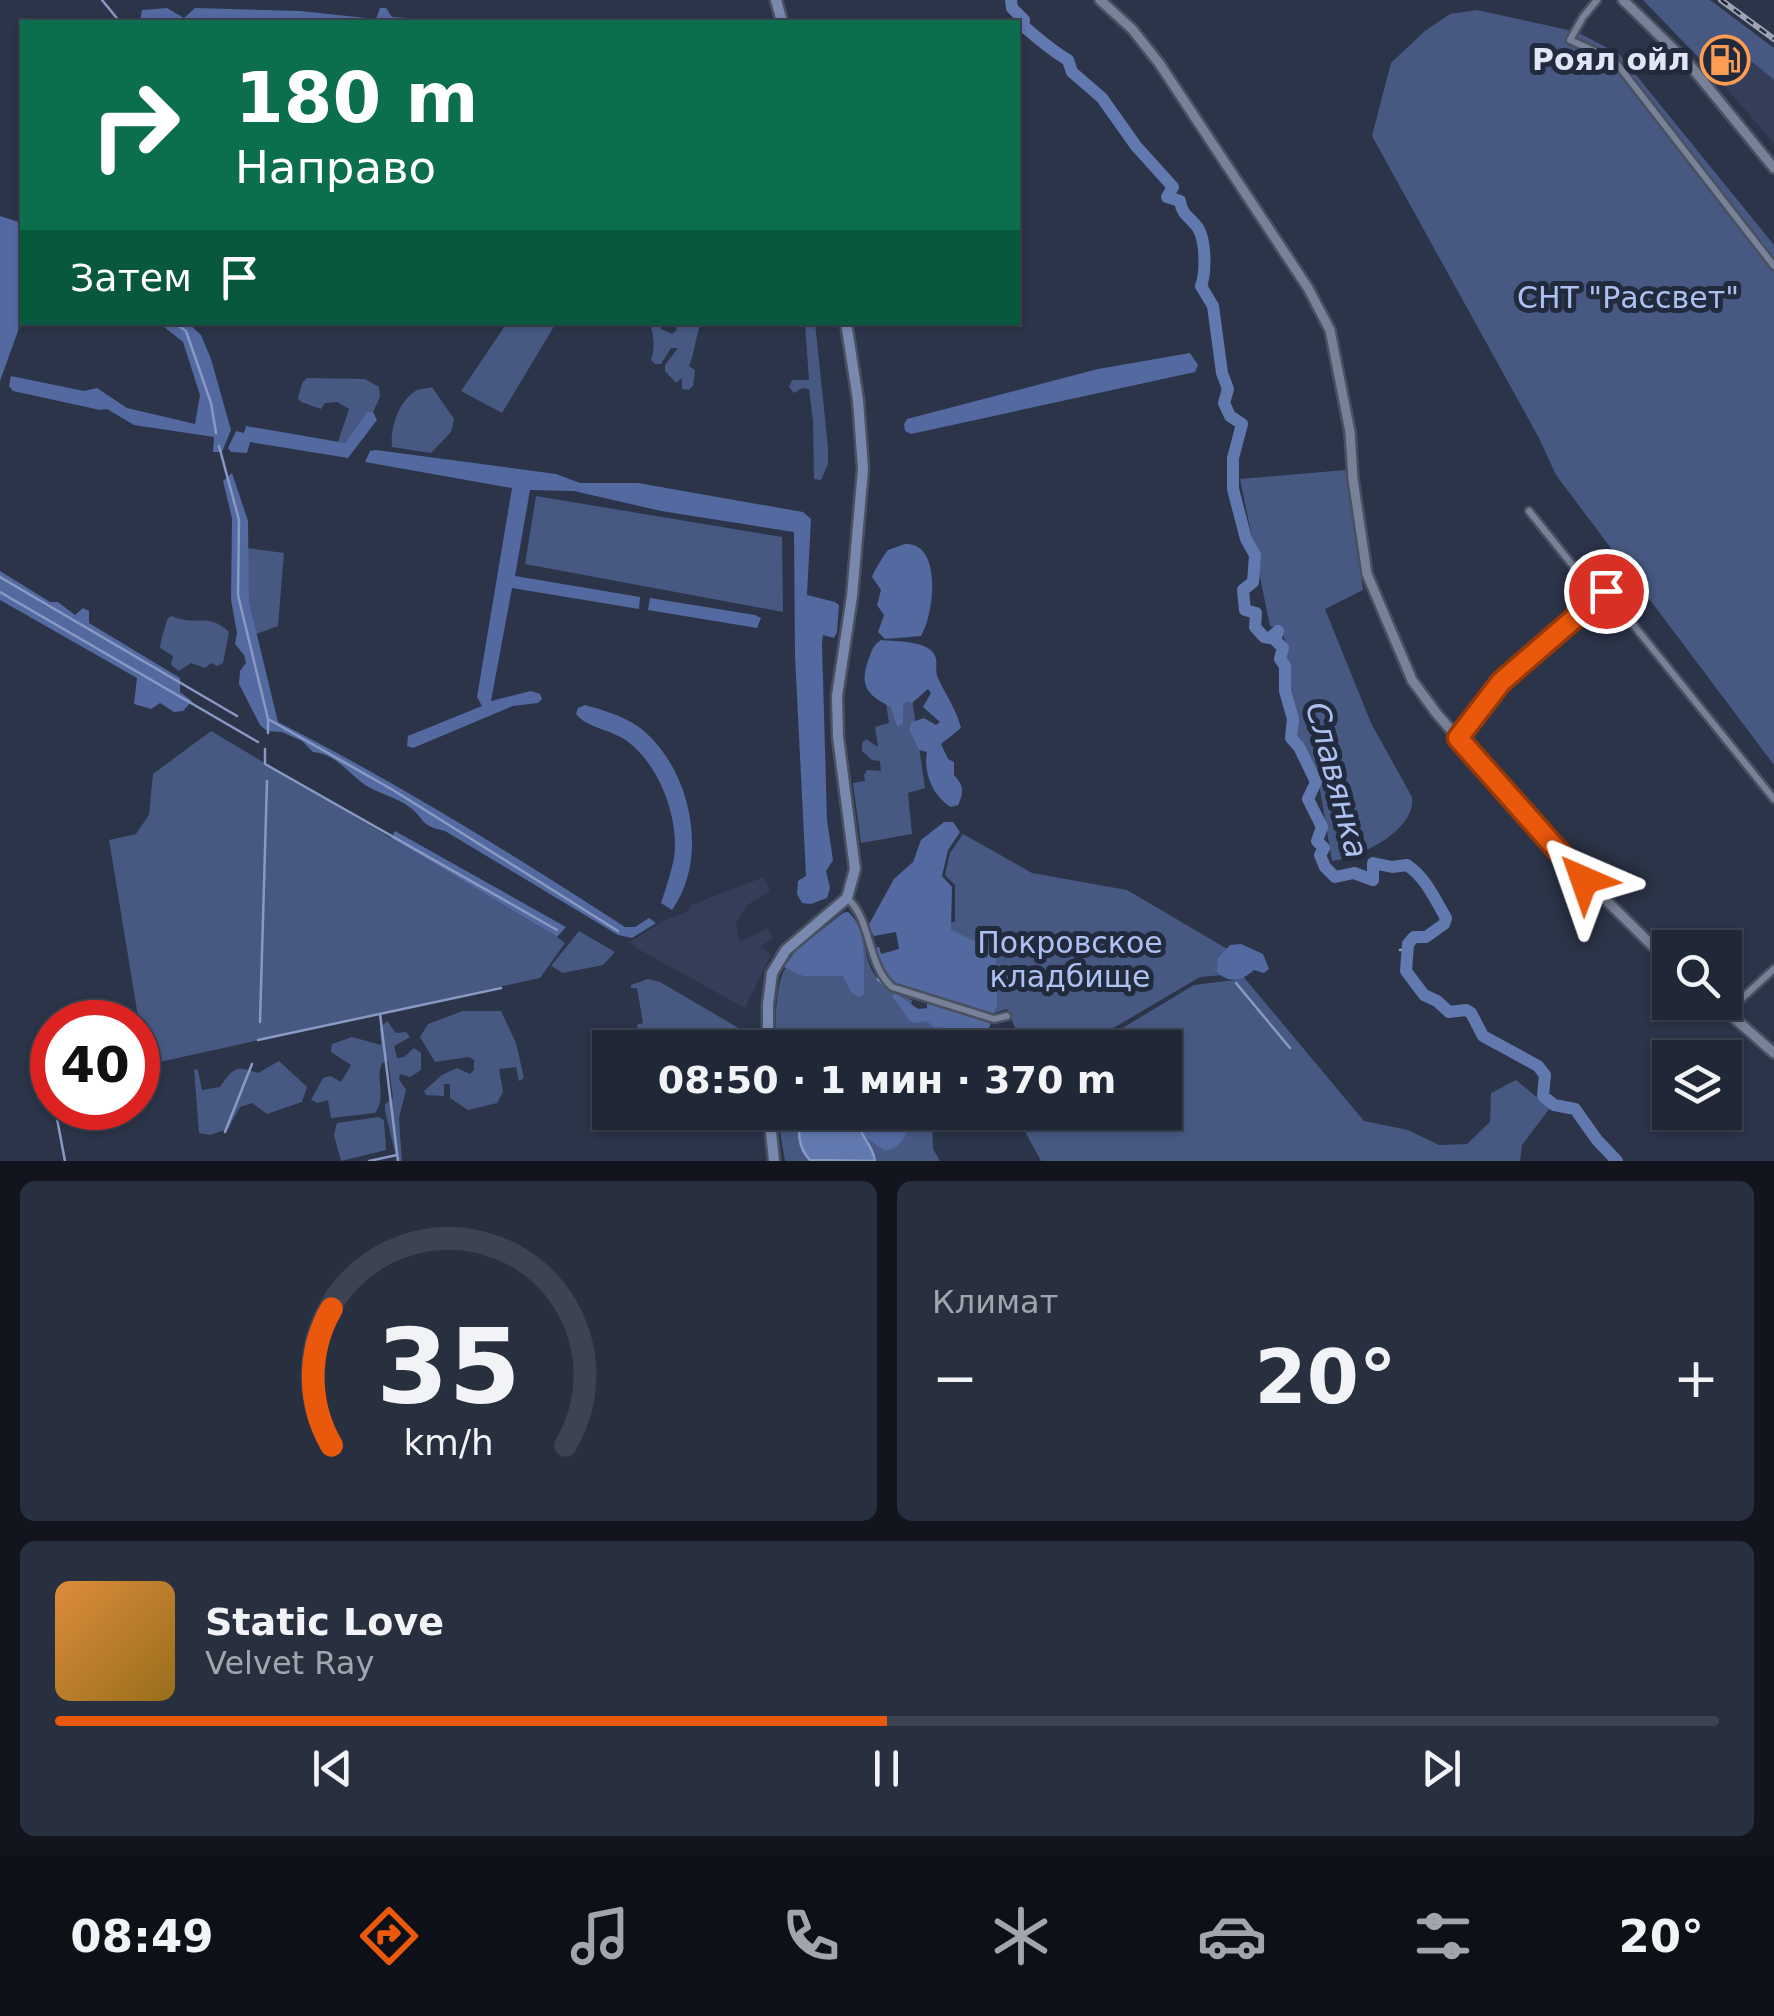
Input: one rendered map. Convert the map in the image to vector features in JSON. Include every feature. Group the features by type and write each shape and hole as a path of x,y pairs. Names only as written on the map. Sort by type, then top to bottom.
{"main road":[{"path":"768,1030 772,973 779,960 847,898 853,885 855,853 838,736 837,696 852,596 862,469 858,400 846,325"},
{"path":"771,1130 774,1161"}],"street":[{"path":"1100,0 1132,28 1159,63 1298,274 1330,330 1350,432 1367,574 1412,680 1574,869 1652,946"},
{"path":"1597,0 1570,40 1614,60 1774,266"},
{"path":"1622,0 1688,64 1774,168"},
{"path":"1529,511 1578,572 1588,605"},
{"path":"1458,738 1501,682 1606,591 1774,799"},
{"path":"847,898 857,906 874,962 881,977 892,987 994,1019 1007,1016"},
{"path":"1742,998 1774,969"},
{"path":"1736,1020 1774,1053"}],"shaded area":[{"path":"167,8 184,18 195,8 300,11 376,19 380,8 386,8 392,17 441,20 140,20 142,10"},
{"path":"1724,39 1774,80 1774,143 1700,59 1704,43"},
{"path":"0,216 20,222 20,319 0,381"},
{"path":"162,325 190,325 201,335 231,430 222,452 213,452 214,437 134,425 107,409 13,391 9,386 11,376 84,391 97,388 127,408 195,424 200,395 183,342"},
{"path":"1190,353 1198,365 1195,372 911,434 905,431 907,419 1098,369"},
{"path":"367,412 373,412 377,420 348,458 250,442 247,453 231,452 228,448 236,431 244,433 246,426 345,443"},
{"path":"370,451 556,474 580,483 638,483 803,512 811,519 807,595 839,605 837,632 834,638 823,635 822,644 827,820 833,860 826,871 830,888 827,898 802,903 797,894 798,881 806,876 795,656 794,532 661,511 574,491 530,490 515,576 640,597 639,609 512,588 491,701 531,691 542,699 513,706 413,748 407,746 408,736 482,706 477,697 512,488 365,462"},
{"path":"232,473 248,521 249,602 278,722 454,820 625,927 635,927 649,918 656,923 632,938 618,935 445,831 426,824 414,810 365,785 335,760 313,752 302,741 282,732 267,731 260,725 239,684 240,671 246,663 235,644 232,518 223,481"},
{"path":"905,544 917,547 930,567 929,612 921,636 885,639 878,632 884,615 877,605 881,590 872,577 888,550"},
{"path":"0,571 75,615 83,608 89,611 89,623 180,678 180,692 192,701 183,711 174,712 160,703 151,709 134,704 137,678 0,600"},
{"path":"650,598 761,618 757,628 648,610"},
{"path":"881,640 918,644 930,649 935,657 937,675 961,728 941,744 948,759 954,762 954,775 961,786 958,805 951,807 934,790 928,776 927,752 919,750 909,729 912,722 924,718 936,725 940,722 923,707 931,693 928,689 912,703 906,702 903,724 897,726 891,707 876,699 865,684 865,670"},
{"path":"585,705 636,725 670,762 681,786 692,838 684,888 672,910 661,903 675,842 664,792 636,749 576,714"},
{"path":"944,822 953,822 960,832 948,850 942,876 952,887 951,930 996,951 997,1005 990,1030 942,1030 927,1021 910,1021 892,996 895,993 918,1009 927,1008 927,1003 889,983 872,948 879,947 881,954 899,949 896,932 874,936 868,926 894,879 913,862 921,840"},
{"path":"395,831 566,927 557,937 391,838"},
{"path":"764,877 770,891 749,904 736,923 740,942 768,928 773,938 761,946 771,955 745,1008 630,942 663,921 689,911 691,905"},
{"path":"848,912 859,929 864,950 864,994 859,997 851,992 843,976 803,976 784,967 796,950"},
{"path":"1241,944 1263,954 1269,969 1264,973 1254,970 1236,980 1217,972 1218,958 1230,945"},
{"path":"799,1130 861,1130 875,1161 810,1160"},
{"path":"863,1130 907,1130 897,1146 885,1151 864,1136"}],"green space":[{"path":"1643,0 1710,0 1774,48 1774,80 1724,39 1705,43 1700,59"},
{"name":"СНТ \"Рассвет\"","path":"1477,10 1577,32 1619,54 1774,245 1774,765 1556,475 1372,136 1391,63 1450,14"},
{"path":"506,325 555,325 502,413 461,391"},
{"path":"650,325 661,325 661,329 672,334 677,330 676,325 700,325 689,366 695,370 689,390 682,389 682,378 676,383 665,371 678,348 671,348 661,364 651,360"},
{"path":"805,325 815,325 828,447 828,464 821,480 814,479 809,389 794,393 789,387 792,380 809,380"},
{"path":"307,378 365,379 379,387 380,397 373,412 367,413 345,443 338,442 349,409 337,402 325,403 321,409 301,402 298,398"},
{"path":"432,387 454,419 451,432 431,453 392,447 399,409 416,391"},
{"path":"1346,470 1363,590 1325,609 1371,723 1412,797 1411,809 1396,831 1371,848 1332,861 1319,784 1295,735 1296,715 1284,661 1288,648 1280,628 1270,626 1240,479"},
{"path":"536,496 782,537 783,612 525,564"},
{"path":"247,548 284,553 278,626 256,634 249,602"},
{"path":"172,616 208,621 229,632 223,663 211,663 205,668 191,663 179,671 171,665 173,656 160,648 167,620"},
{"path":"911,692 925,788 908,793 912,834 861,843 853,783 865,781 867,770 881,771 880,761 872,760 862,751 862,743 866,739 878,747 875,727 889,723 885,697"},
{"path":"211,731 565,943 540,978 160,1062 160,1000 135,1000 109,840 136,834 149,815 153,774"},
{"name":"Покровское кладбище","path":"963,834 1032,873 1127,890 1246,960 1234,974 1200,977 1110,1030 1016,1030 1007,1009 994,1013 938,997 940,924 955,922 955,885 945,875 950,853"},
{"path":"848,912 857,923 871,968 879,979 912,1000 911,1006 977,1030 776,1030 777,998 785,968"},
{"path":"579,931 615,952 603,965 563,973 551,966"},
{"path":"1242,975 1364,1121 1408,1130 1439,1145 1467,1144 1490,1122 1491,1093 1516,1080 1550,1108 1522,1145 1520,1161 1041,1161 1024,1130 1182,1130 1182,1030 1119,1030 1194,985 1234,980"},
{"path":"648,979 660,982 742,1030 638,1030 637,1025 643,1023 637,988 631,985"},
{"path":"463,1011 501,1011 516,1043 524,1078 519,1081 516,1067 499,1069 503,1092 497,1103 468,1110 450,1098 450,1084 444,1084 444,1096 426,1095 424,1091 457,1068 470,1074 474,1060 469,1057 435,1062 420,1037 428,1024"},
{"path":"387,1021 396,1033 406,1032 410,1037 394,1046 397,1058 414,1048 421,1053 421,1070 410,1077 400,1074 399,1079 406,1090 399,1118 402,1161 397,1161 385,1111 385,1104 393,1098 388,1061 380,1069 380,1101 375,1113 331,1118 328,1100 311,1100 323,1078 331,1076 341,1082 351,1065 331,1052 332,1044 352,1037 381,1045 380,1028"},
{"path":"279,1061 307,1087 302,1102 267,1114 252,1103 240,1107 228,1129 210,1135 199,1133 194,1069 198,1070 202,1090 220,1087 236,1070 258,1073"},
{"path":"379,1117 384,1120 386,1150 341,1161 334,1135 337,1123"},
{"path":"780,1130 932,1130 933,1149 940,1161 785,1161"}],"waterway":[{"path":"102,0 118,20"},
{"name":"Славянка","path":"1011,0 1012,8 1024,20 1022,25 1068,60 1072,72 1102,98 1136,146 1173,187 1167,197 1180,201 1184,213 1201,234 1201,286 1213,306 1222,373 1228,389 1224,403 1230,416 1242,424 1233,458 1233,489 1246,539 1255,555 1253,582 1243,590 1245,610 1256,613 1255,627 1264,637 1270,638 1278,631 1275,640 1283,648 1280,659 1285,666 1285,691 1293,719 1291,738 1316,782 1308,799 1322,827 1317,841 1324,848 1320,855 1325,867 1335,877 1354,873 1373,880 1373,863 1407,865 1420,876 1446,918 1426,937 1414,937 1408,944 1406,971 1424,995 1449,1012 1471,1013 1483,1036 1538,1066 1545,1075 1543,1096 1554,1105 1575,1109 1617,1161"},
{"path":"177,325 186,331 211,403 216,433"},
{"path":"219,446 239,520 238,595 268,733"},
{"path":"0,577 237,716"},
{"path":"0,592 258,742"},
{"path":"268,719 393,790 618,931"},
{"path":"265,749 265,764 557,930"},
{"path":"260,1022 267,781"},
{"name":"Славянка","path":"1400,950 1408,949"},
{"path":"878,979 891,990 913,998"},
{"path":"1236,983 1290,1048"},
{"path":"258,1040 501,988"},
{"path":"380,1014 398,1161"},
{"path":"225,1132 252,1064"},
{"path":"59,1130 65,1161"},
{"path":"369,1161 397,1155"}],"railway":[{"path":"1721,0 1774,39"}],"place":[{"name":"Роял ойл","path":"1725,60"}],"route":[{"path":"1584,880 1458,738 1501,682 1606,591"}]}
